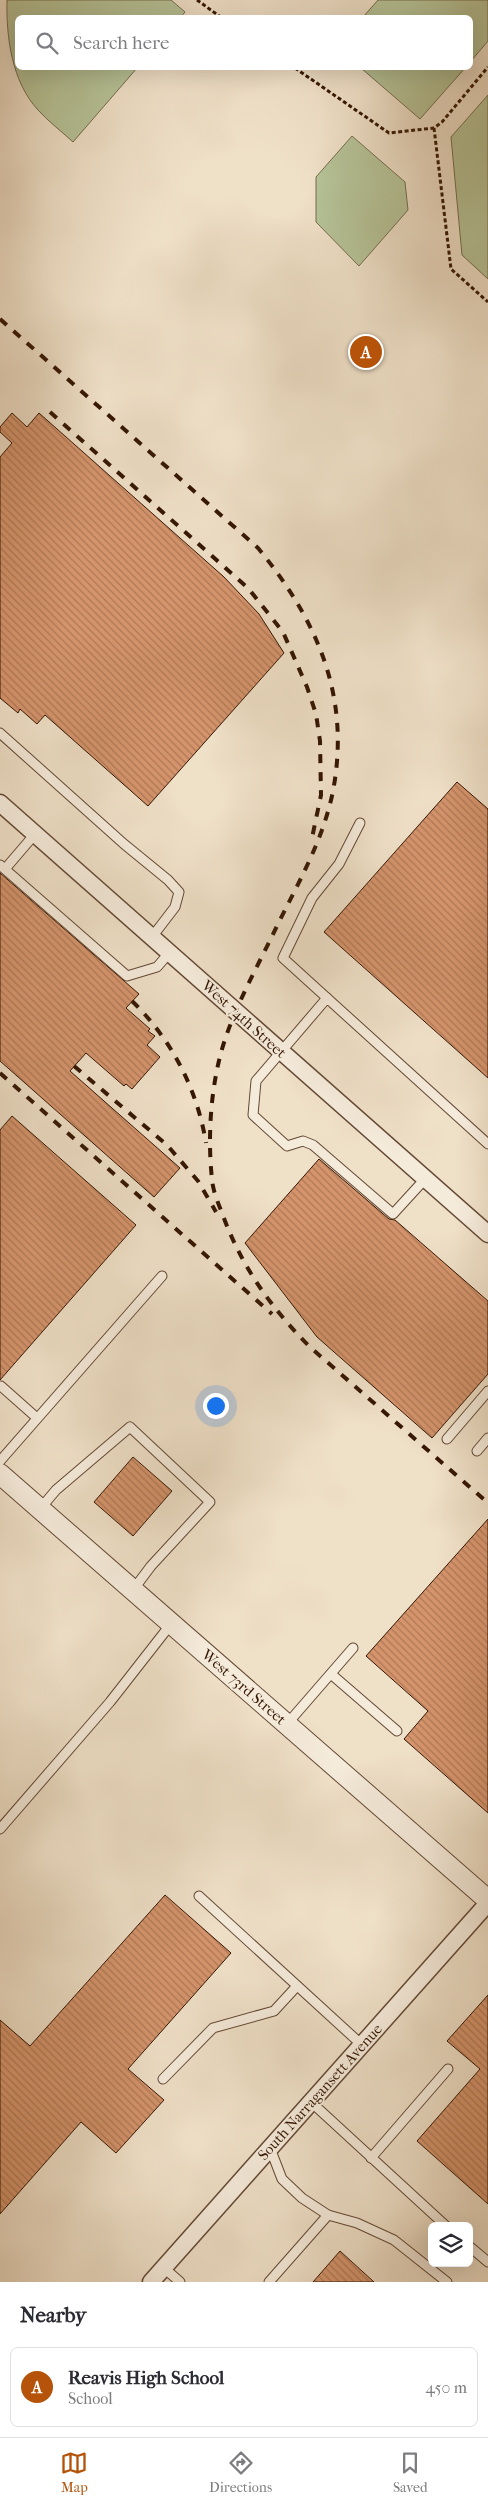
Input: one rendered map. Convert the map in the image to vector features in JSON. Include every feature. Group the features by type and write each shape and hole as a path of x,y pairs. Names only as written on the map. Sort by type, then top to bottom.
{"street":[{"name":"West 74th Street","path":"0,803 488,1234"},
{"name":"West 73rd Street","path":"0,1474 488,1901"},
{"name":"South Narragansett Avenue","path":"151,2282 488,1901"}],"lane":[{"path":"0,733 124,844 168,880 179,892 175,907 152,937"},
{"path":"360,823 339,864 312,898 283,958 488,1144"},
{"path":"36,834 2,867 127,976 157,967 170,952"},
{"path":"327,998 256,1081 253,1115 288,1146 302,1141 313,1145 393,1214 425,1179"},
{"path":"0,1461 162,1276"},
{"path":"2,1386 38,1418"},
{"path":"447,1439 488,1391"},
{"path":"40,1509 56,1490 130,1427 210,1502 151,1566 133,1590"},
{"path":"477,1451 488,1438"},
{"path":"0,1829 110,1702 171,1623"},
{"path":"287,1724 352,1648"},
{"path":"331,1674 397,1731"},
{"path":"199,1896 362,2045"},
{"path":"163,2079 213,2028 274,2011 298,1986"},
{"path":"371,2158 448,2069"},
{"path":"311,2102 442,2222"},
{"path":"270,2148 282,2180 302,2198 328,2215 358,2223 394,2240 447,2282"},
{"path":"269,2282 328,2215"},
{"path":"473,2249 488,2262"},
{"path":"164,2268 180,2282"}],"path":[{"path":"197,0 218,15"},
{"path":"297,70 389,133 434,128 442,122 488,67"},
{"path":"434,128 451,269 488,302"}],"green space":[{"path":"7,0 171,0 185,12 182,15 15,15 15,67 12,58"},
{"path":"378,0 488,0 488,41 473,59 473,15 365,15"},
{"path":"16,70 135,70 73,142 38,110 29,99"},
{"path":"363,70 463,70 420,119"},
{"path":"488,95 488,279 462,255 451,137"},
{"path":"352,136 405,182 408,210 359,266 316,222 316,177"}],"building":[{"path":"12,413 27,427 39,413 224,577 259,614 284,653 148,806 45,715 37,724 20,709 18,713 0,698 0,457 12,443 0,432 0,427"},
{"path":"457,782 488,809 488,1078 324,932"},
{"path":"0,873 139,994 126,1008 150,1029 148,1031 155,1036 147,1045 160,1057 132,1089 126,1084 124,1086 86,1053 70,1071 180,1168 154,1197 0,1061"},
{"path":"12,1116 136,1225 0,1380 0,1130"},
{"path":"319,1159 389,1219 395,1220 488,1301 488,1374 432,1438 317,1337 245,1243"},
{"path":"133,1457 172,1491 133,1536 94,1502"},
{"path":"488,1519 488,1813 404,1739 428,1711 366,1656"},
{"path":"165,1895 231,1953 128,2069 164,2100 116,2153 81,2122 0,2214 0,2020 30,2046"},
{"path":"488,1995 488,2204 417,2141 480,2069 447,2041"},
{"path":"340,2251 374,2282 313,2282"}],"railway":[{"path":"0,319 258,548 279,575 312,631 333,691 337,723 337,756 333,791 329,809 316,844 243,995 223,1047 215,1079 210,1122 210,1151 215,1195 233,1239 250,1273 284,1319 310,1347 488,1503"},
{"path":"50,412 248,588 283,632 307,687 316,714 320,741 321,795 312,838"},
{"path":"132,1001 159,1031 180,1066 196,1103 206,1143"},
{"path":"74,1066 167,1145 198,1181 216,1212"},
{"path":"0,1073 272,1314"}],"place":[{"name":"Reavis High School","path":"366,352"}]}
